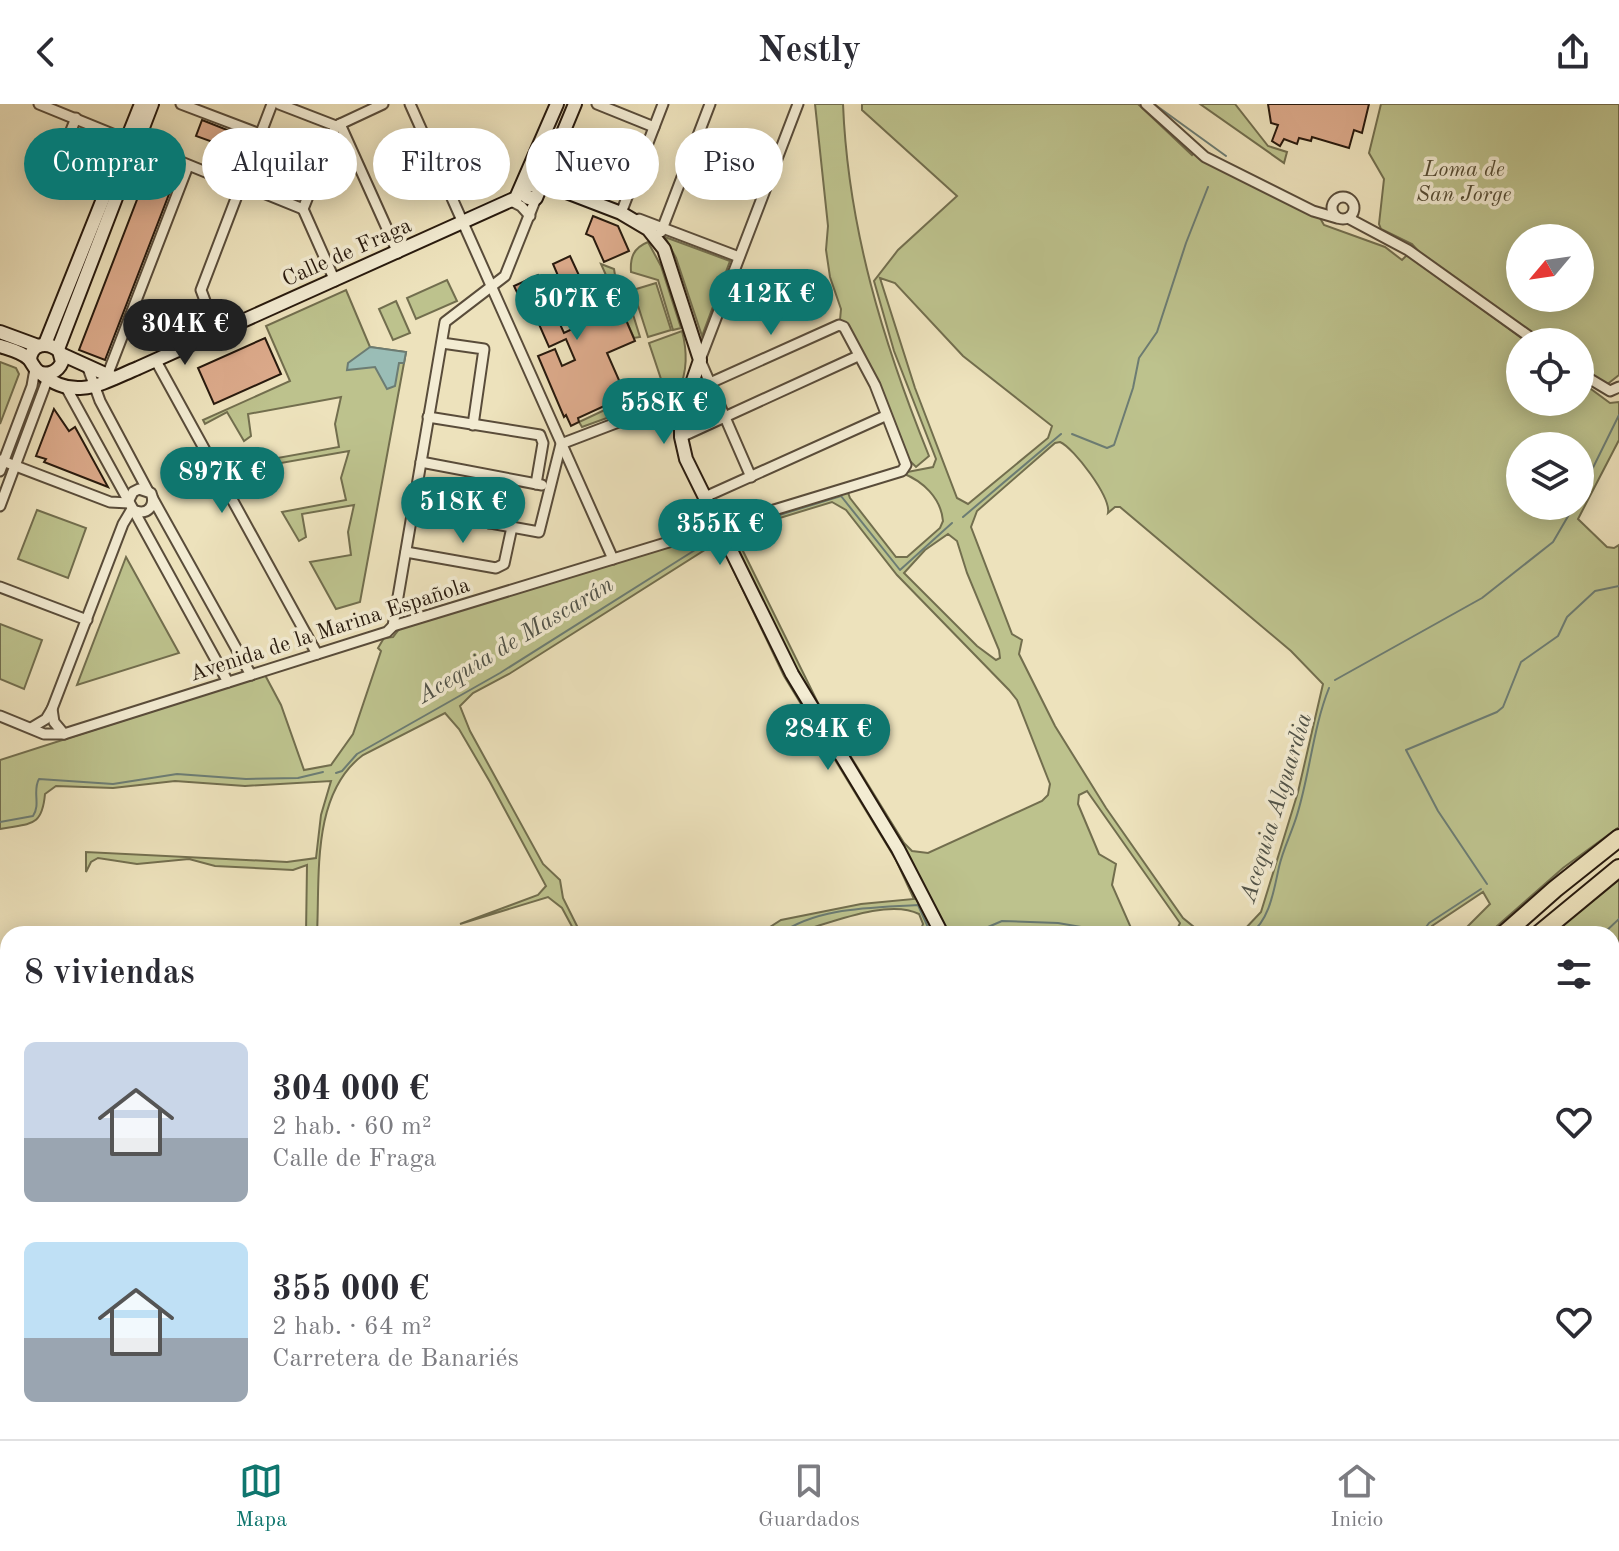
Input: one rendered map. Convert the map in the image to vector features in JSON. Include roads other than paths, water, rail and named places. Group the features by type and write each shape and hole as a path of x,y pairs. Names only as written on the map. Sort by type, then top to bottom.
{"highway":[{"path":"1513,926 1619,838"},
{"path":"1549,926 1619,868"}],"street":[{"path":"39,104 99,128"},
{"path":"135,128 141,104"},
{"path":"139,128 152,104"},
{"path":"181,104 244,128"},
{"path":"262,128 272,104"},
{"path":"279,104 338,125 398,253"},
{"path":"303,209 338,125 383,104"},
{"path":"410,104 613,559"},
{"path":"530,216 521,206 518,193 557,104"},
{"path":"566,128 575,104"},
{"path":"597,104 654,127"},
{"path":"621,213 663,104"},
{"path":"701,128 710,104"},
{"path":"783,144 798,104"},
{"path":"1146,104 1205,157 1313,211 1348,218 1365,230 1399,244 1517,328"},
{"path":"72,128 76,118"},
{"path":"0,332 51,348 111,377 188,166 202,171"},
{"name":"Calle de Fraga","path":"67,389 95,385 156,361 464,223 526,190"},
{"path":"518,193 526,197"},
{"path":"675,194 662,227 660,243 700,360 751,477"},
{"path":"1337,218 1333,204 1338,198 1346,197 1355,209 1348,218"},
{"path":"51,348 108,200"},
{"path":"217,333 201,290 235,200"},
{"path":"280,200 303,209 335,281"},
{"path":"393,626 447,320 492,288 507,272 535,200"},
{"path":"586,200 739,257"},
{"path":"761,200 686,394 681,437 686,459 792,674 898,849 938,926"},
{"path":"621,213 642,225 660,243"},
{"path":"561,444 686,394 841,325 875,385 885,416 705,497"},
{"path":"442,343 484,349 473,425"},
{"path":"0,346 67,389 228,682"},
{"path":"51,348 61,366 40,371 1,464 15,466 110,502 147,511 151,495"},
{"path":"0,506 15,466 40,371 32,351 51,348"},
{"path":"681,437 858,356"},
{"path":"156,361 317,654"},
{"path":"88,368 100,401 251,675"},
{"path":"1594,383 1610,391 1619,387"},
{"name":"Avenida de la Marina Española","path":"31,728 44,734 64,734 387,632 393,626 902,471 905,462 885,416"},
{"path":"428,417 543,437 536,484"},
{"path":"413,509 539,532 561,444"},
{"path":"421,462 549,487"},
{"path":"489,523 497,477"},
{"path":"3,718 31,728 46,719 136,490 151,495"},
{"path":"406,552 496,568 504,564 512,527"},
{"path":"0,587 87,620"},
{"path":"52,709 54,722 64,734"}],"water":[{"path":"370,347 406,352 404,363 399,363 395,386 387,389 375,367 347,370 348,363"}],"waterway":[{"name":"Acequia de Mascarán","path":"1154,104 1226,156"},
{"name":"Acequia de Mascarán","path":"1072,434 1107,448 1114,445 1133,388 1139,358 1157,332 1208,187"},
{"name":"Acequia Alguardia","path":"1594,466 1619,415"},
{"name":"Acequia de Mascarán","path":"963,517 1061,434"},
{"name":"Acequia de Mascarán","path":"731,530 841,496 900,570 952,523"},
{"name":"Acequia Alguardia","path":"1335,680 1482,598 1553,542 1566,520"},
{"name":"Acequia de Mascarán","path":"336,773 342,771 357,754 500,673 714,538"},
{"path":"1487,884 1438,811 1406,750 1497,712 1503,707 1521,662 1558,636 1567,617 1595,591 1619,586"},
{"name":"Acequia Alguardia","path":"1258,926 1270,904 1295,821 1329,688"},
{"name":"Acequia de Mascarán","path":"0,822 33,816 39,779 113,784 177,774 246,779 298,778 323,772"},
{"path":"1427,926 1481,889"},
{"name":"Acequia de Mascarán","path":"793,926 828,914 918,905 927,926"},
{"name":"Acequia Alguardia","path":"1612,926 1619,919"},
{"name":"Acequia Alguardia","path":"990,926 1002,921 1075,926"}],"park label":[{"name":"Loma de San Jorge","path":"1464,182"}]}
